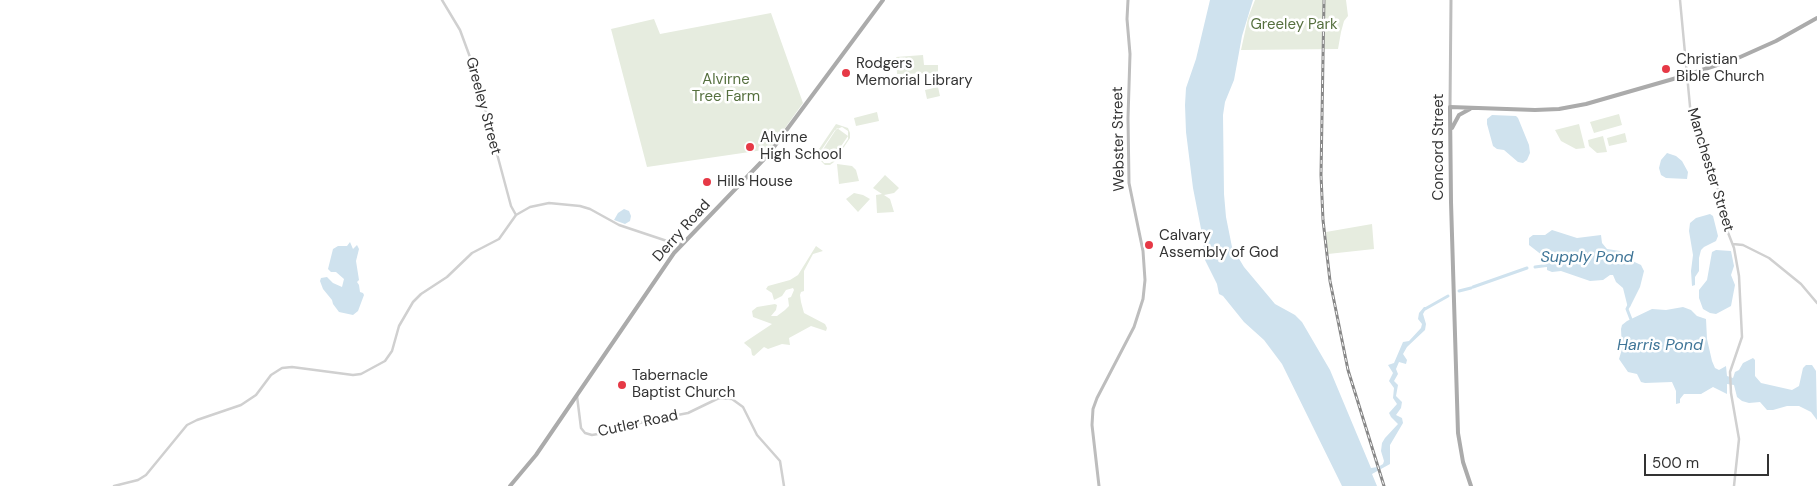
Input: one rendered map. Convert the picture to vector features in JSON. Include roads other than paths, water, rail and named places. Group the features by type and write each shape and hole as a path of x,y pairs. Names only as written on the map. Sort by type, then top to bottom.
{"main road":[{"name":"Derry Road","path":"510,486 536,455 649,287 678,248 745,181 768,155 883,0"},
{"name":"Webster Street","path":"1099,486 1092,425 1093,409 1131,334 1143,299 1145,270 1142,244 1129,183 1128,118 1130,54 1127,19 1128,0"},
{"name":"Concord Street","path":"1451,0 1450,133 1458,437 1463,462 1471,486"},
{"path":"1450,107 1535,110 1566,108 1586,104 1687,75 1754,51 1817,18"},
{"path":"1450,133 1459,115 1474,108"}],"street":[{"name":"Greeley Street","path":"442,0 460,30 474,68 511,206 516,216"},
{"name":"Manchester Street","path":"1680,0 1691,119 1717,183 1722,217 1733,244 1738,270 1743,331 1742,341 1731,366 1730,376 1739,438 1734,486"},
{"path":"114,486 138,480 146,475 187,425 241,405 256,395 272,375 282,368 292,367 353,375 367,372 382,363 389,357 399,326 413,302 421,294 447,277 472,253 499,239 516,216 526,209 541,203 590,209 625,228 682,244"},
{"path":"676,243 678,248"},
{"path":"1733,244 1743,245 1769,258 1801,284 1817,303"},
{"name":"Cutler Road","path":"577,394 582,430 588,434 597,435 620,430 646,420 690,413 719,398 732,399 743,407 757,435 780,461 784,486"},
{"path":"572,402 578,406"}],"water":[{"path":"1210,0 1253,0 1242,36 1234,80 1225,102 1223,115 1224,194 1232,247 1244,267 1275,304 1295,315 1302,322 1330,370 1371,468 1383,464 1382,443 1398,424 1389,413 1397,404 1393,398 1394,388 1389,381 1393,373 1388,365 1394,363 1403,342 1409,341 1421,328 1422,324 1418,319 1419,313 1424,307 1427,307 1423,314 1426,324 1425,330 1407,347 1403,354 1407,360 1406,364 1399,362 1396,369 1398,374 1394,381 1398,385 1396,396 1402,402 1401,408 1396,415 1402,418 1403,423 1390,445 1390,464 1372,474 1377,486 1342,486 1282,364 1264,340 1244,322 1223,296 1219,294 1217,284 1205,260 1193,188 1186,132 1185,105 1186,88 1196,59"},
{"path":"1492,115 1516,116 1518,118 1529,145 1530,153 1527,160 1523,163 1518,162 1504,150 1493,146 1487,124 1487,119"},
{"path":"1667,153 1676,156 1682,161 1688,172 1687,179 1666,178 1661,175 1659,168 1661,160"},
{"path":"624,209 629,211 631,216 630,221 625,224 614,220 618,213"},
{"path":"1710,214 1713,216 1718,236 1716,241 1701,250 1699,271 1695,277 1695,285 1692,286 1693,255 1689,231 1690,223 1696,218"},
{"name":"Supply Pond","path":"1552,230 1577,238 1601,235 1602,243 1607,249 1620,251 1624,257 1641,265 1644,271 1640,287 1630,307 1628,308 1623,288 1616,282 1613,275 1603,280 1590,281 1561,271 1552,272 1547,270 1547,259 1529,245 1529,238 1533,235 1545,235"},
{"path":"350,242 353,249 357,245 359,249 356,261 359,280 357,282 360,292 364,295 358,311 353,315 339,312 323,289 320,281 321,278 327,277 333,283 342,287 344,279 336,272 331,272 328,269 333,249 338,246 347,246"},
{"path":"1716,250 1731,251 1734,266 1731,275 1735,285 1731,306 1716,314 1703,309 1699,298 1699,290 1707,280 1712,252"},
{"name":"Harris Pond","path":"1683,307 1691,310 1697,316 1706,319 1707,339 1712,361 1715,368 1719,370 1726,366 1727,376 1733,378 1735,372 1739,370 1743,363 1753,358 1755,360 1755,376 1761,383 1792,390 1799,386 1803,368 1806,365 1812,365 1816,371 1817,420 1811,412 1799,406 1767,410 1760,402 1749,403 1742,401 1737,397 1734,385 1727,384 1727,394 1713,387 1701,394 1684,394 1680,399 1680,403 1676,404 1676,391 1672,382 1645,383 1641,382 1637,374 1628,372 1619,359 1622,349 1622,325 1652,309 1666,310"}],"waterway":[{"path":"1535,267 1550,265"},
{"path":"1473,287 1527,268"},
{"path":"1459,291 1471,288"},
{"path":"1425,309 1448,296"},
{"path":"1629,305 1627,309 1632,322"}],"railway":[{"path":"1324,0 1321,175 1323,220 1330,281 1348,370 1384,486"}],"place":[{"name":"Christian Bible Church","path":"1666,69"},
{"name":"Rodgers Memorial Library","path":"846,73"},
{"name":"Alvirne High School","path":"750,147"},
{"name":"Hills House","path":"707,182"},
{"name":"Calvary Assembly of God","path":"1149,245"},
{"name":"Tabernacle Baptist Church","path":"622,385"}],"park label":[{"name":"Greeley Park","path":"1294,25"},
{"name":"Alvirne Tree Farm","path":"726,88"}]}
